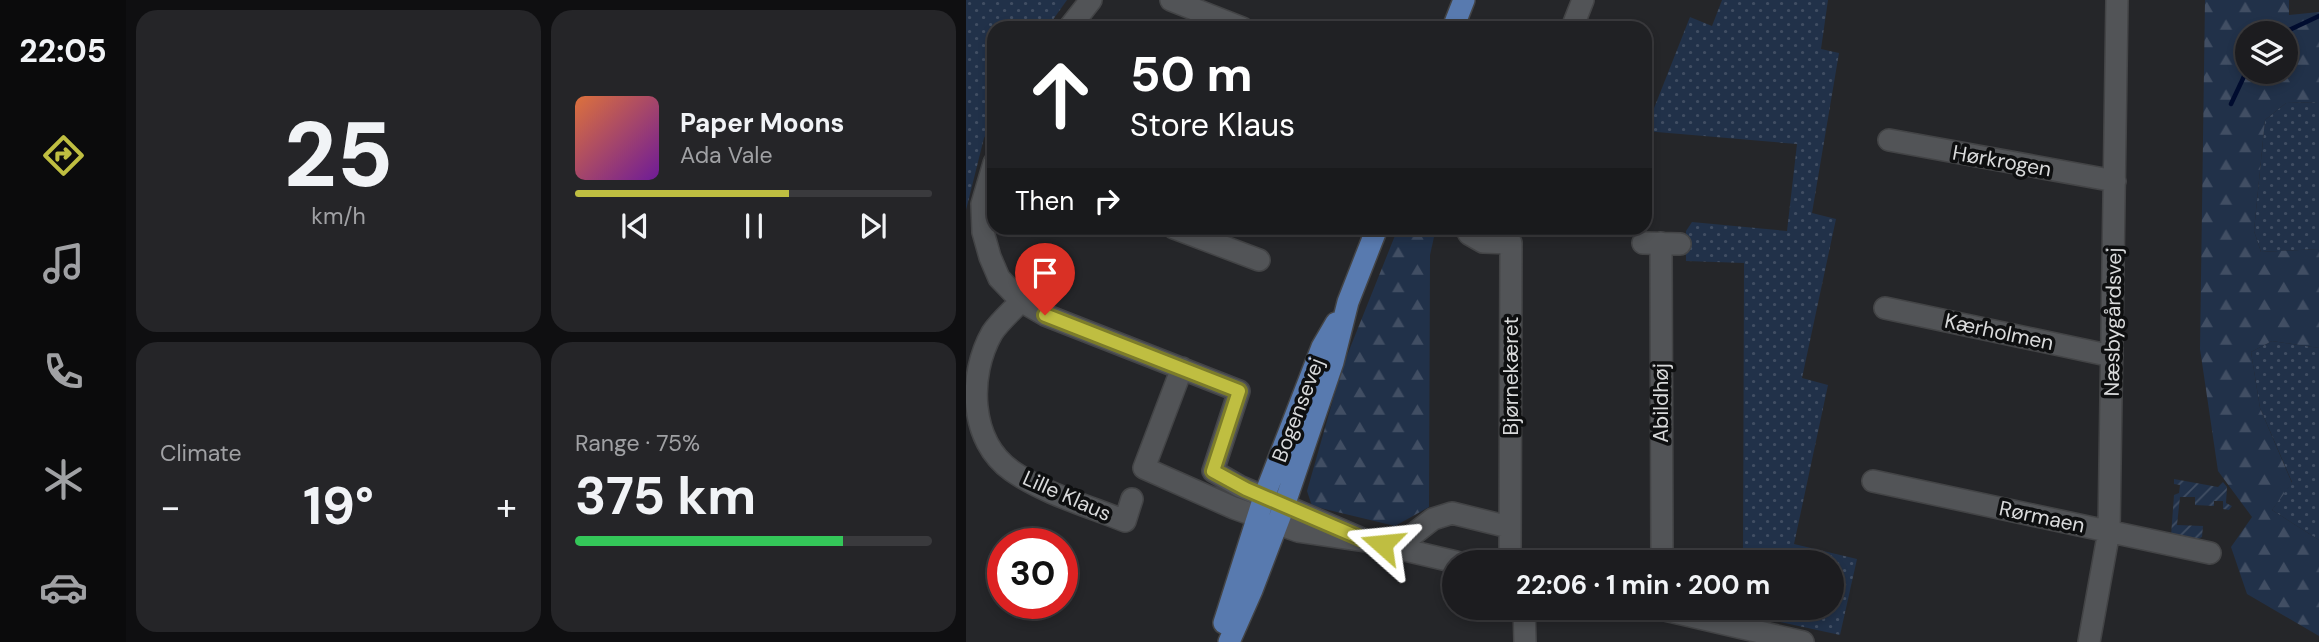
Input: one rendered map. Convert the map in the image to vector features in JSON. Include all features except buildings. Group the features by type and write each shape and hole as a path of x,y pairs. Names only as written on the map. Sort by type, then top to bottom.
{"main road":[{"path":"1456,21 1464,0"},
{"name":"Bogensevej","path":"1228,642 1322,347 1348,302 1374,235"},
{"name":"Bogensevej","path":"1218,642 1271,511"}],"street":[{"path":"1074,21 1091,0"},
{"path":"1171,0 1224,21"},
{"path":"1575,21 1583,0"},
{"path":"2111,0 2118,0"},
{"name":"Næsbygårdsvej","path":"2089,642 2109,531 2118,0"},
{"name":"Hørkrogen","path":"1889,140 2115,181"},
{"path":"987,187 982,204 983,232 999,278 1021,301 1045,315 1239,391 1213,471 1298,531 1367,541 1442,558"},
{"path":"1193,235 1259,260"},
{"name":"Bjørnekæret","path":"1471,235 1483,242 1511,243 1510,550"},
{"name":"Abildhøj","path":"1661,550 1662,243"},
{"name":"Lille Klaus","path":"1021,301 993,332 981,358 976,383 976,405 982,428 992,448 1009,469 1032,484 1125,521 1132,499"},
{"name":"Kærholmen","path":"1885,308 2112,356"},
{"path":"1182,368 1144,468 1271,511"},
{"name":"Rørmaen","path":"1873,481 2210,553"},
{"path":"1397,547 1433,519 1452,513 1509,527"},
{"path":"1524,620 1525,642"},
{"path":"1691,620 1729,634 1803,642"}],"green space":[{"path":"966,0 1067,0 1052,21 987,21 987,133 966,210"},
{"path":"1722,0 1828,0 1821,49 1839,53 1812,213 1836,219 1802,378 1828,385 1794,544 1819,550 1743,550 1744,263 1686,261 1686,231 1692,222 1787,231 1797,144 1652,132 1652,113 1690,17 1712,26"},
{"path":"2205,0 2289,0 2289,15 2319,12 2319,102 2286,103 2265,120 2254,231 2261,252 2319,249 2319,348 2272,341 2251,352 2260,408 2292,483 2272,510 2319,540 2319,636 2247,594 2231,547 2252,517 2218,471 2200,349"},
{"path":"2319,102 2319,249 2261,252 2254,231 2265,120 2286,103"},
{"path":"1395,235 1434,235 1430,255 1429,507 1395,526 1312,506 1307,491 1342,368"},
{"path":"2272,341 2319,348 2319,540 2272,510 2292,482 2260,408 2251,352"},
{"path":"2174,479 2218,487 2223,482 2227,487 2226,503 2232,506 2229,510 2223,509 2223,501 2214,501 2214,506 2195,505 2195,497 2180,497 2177,525 2203,526 2202,537 2194,541 2171,536 2174,495 2179,493 2180,485 2174,484"},
{"path":"1844,556 1857,559 1844,617"},
{"path":"1771,620 1843,620 1840,635"}],"waterway":[{"path":"2298,26 2319,16"},
{"path":"2231,104 2240,84"}],"route":[{"path":"1045,315 1239,391 1213,471 1264,497 1367,541 1382,544"}]}
